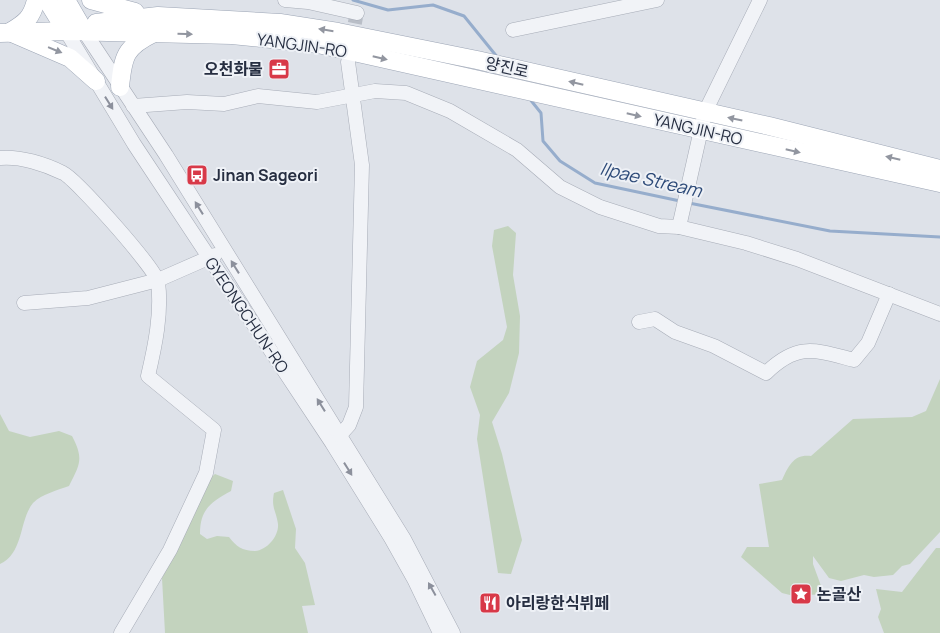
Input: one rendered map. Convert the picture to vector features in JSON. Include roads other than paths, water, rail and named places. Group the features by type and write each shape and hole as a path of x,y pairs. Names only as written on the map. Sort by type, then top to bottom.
{"main road":[{"path":"5,32 26,23 34,12 36,0"},
{"name":"GYEONGCHUN-RO","path":"47,0 77,29"},
{"name":"GYEONGCHUN-RO","path":"66,0 77,29"},
{"path":"91,0 156,25 127,51 122,67 120,87"},
{"name":"YANGJIN-RO","path":"5,32 77,29 108,20 232,36 318,44 940,183"},
{"name":"YANGJIN-RO","path":"156,25 280,23 338,32 477,60"},
{"path":"5,32 70,58 96,81"},
{"name":"양진로","path":"477,60 537,74"},
{"name":"YANGJIN-RO","path":"537,74 705,112 940,169"}],"street":[{"path":"285,0 359,10"},
{"path":"514,30 657,0"},
{"path":"680,224 705,112 760,0"},
{"name":"GYEONGCHUN-RO","path":"77,29 96,81 209,259 265,340 342,459 409,570 440,633"},
{"name":"GYEONGCHUN-RO","path":"77,29 133,106 340,435 404,539 453,633"},
{"path":"340,435 353,417 357,394 362,165 354,95 348,62"},
{"path":"133,106 187,102 224,104 258,96 317,102 375,90 406,93 450,111 516,150 560,186 600,207 659,226 680,224 797,259 940,314"},
{"path":"0,158 9,157 39,164 65,174 132,244 158,280 157,339 148,376 214,430 206,473 170,550 120,633"},
{"path":"24,303 88,298 158,280 209,259 224,249"},
{"path":"639,322 656,319 675,332 714,346 766,373 781,359 812,349 854,360 868,343 889,294"}],"waterway":[{"name":"Ilpae Stream","path":"353,0 388,10 433,5 464,16 498,58"},
{"name":"Ilpae Stream","path":"529,98 541,113 543,141 560,161 595,183 680,201"},
{"name":"Ilpae Stream","path":"689,203 830,231 940,237"}],"tunnel":[{"path":"351,44 356,17"}],"place":[{"name":"오천화물","path":"279,69"},
{"name":"Jinan Sageori","path":"197,175"},
{"name":"논골산","path":"801,594"},
{"name":"아리랑한식뷔페","path":"490,603"}]}
